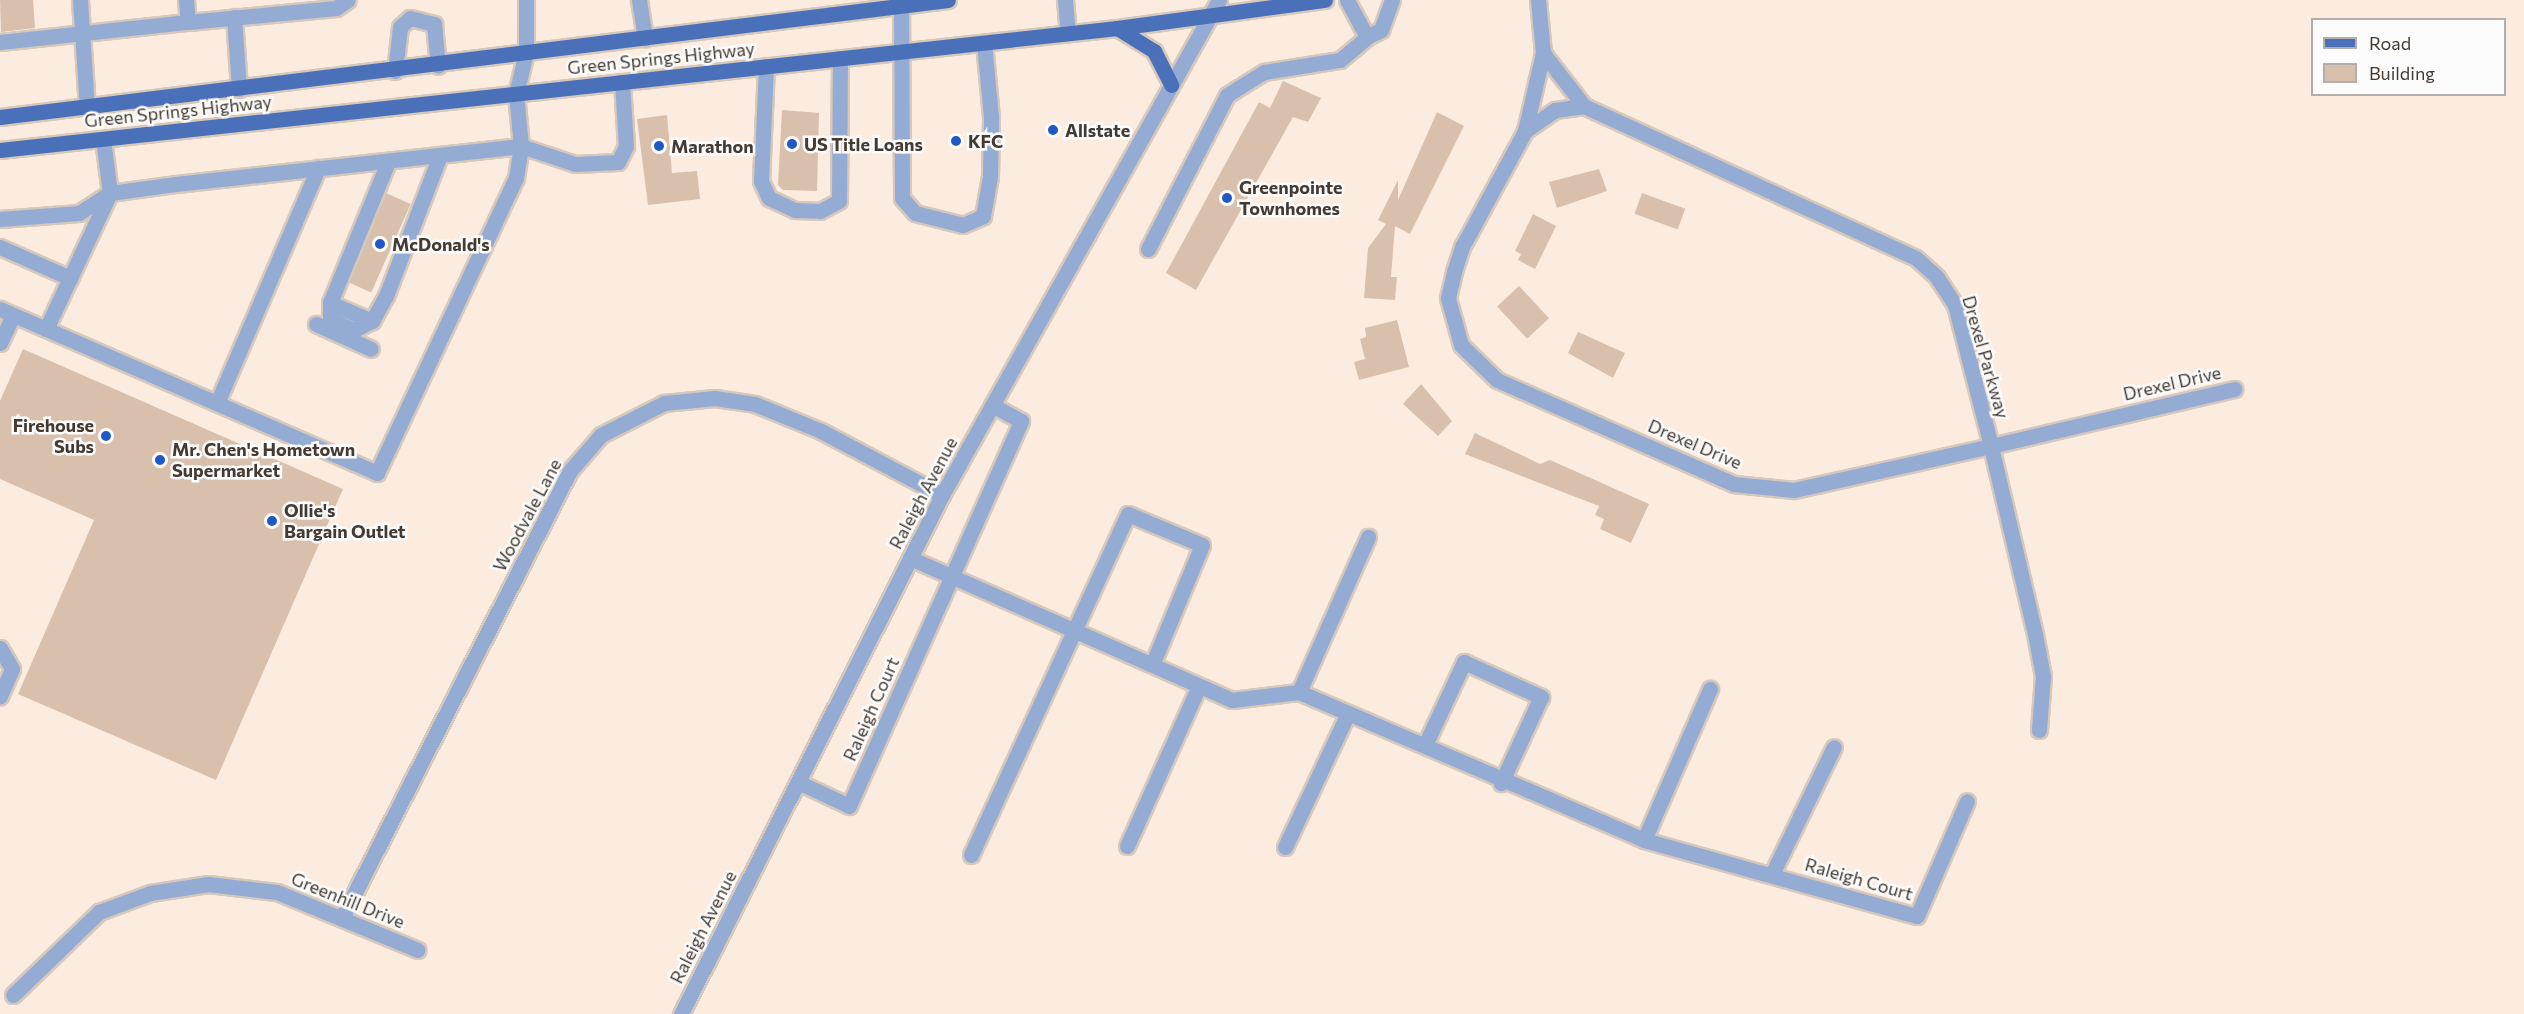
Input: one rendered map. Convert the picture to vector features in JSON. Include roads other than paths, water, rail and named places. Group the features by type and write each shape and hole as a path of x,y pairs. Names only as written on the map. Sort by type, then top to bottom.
{"main road":[{"name":"Green Springs Highway","path":"0,117 438,66 526,52 645,39 902,3 948,0"},
{"name":"Green Springs Highway","path":"0,150 1117,28 1325,0"},
{"path":"1117,28 1154,51 1171,85"}],"street":[{"path":"80,0 87,107"},
{"path":"186,0 188,22"},
{"path":"0,42 336,8 348,0"},
{"path":"0,343 7,312 377,473 516,178 521,146 516,94 526,52 526,0"},
{"path":"639,0 645,39"},
{"path":"1065,0 1068,33"},
{"name":"Raleigh Avenue","path":"681,1014 942,495 1219,0"},
{"path":"1347,0 1367,37"},
{"path":"1148,249 1227,95 1264,72 1340,60 1367,37 1381,30 1392,0"},
{"path":"1538,0 1543,52"},
{"path":"902,3 902,198 915,213 963,225 982,216 990,177 984,42"},
{"path":"234,17 239,89"},
{"path":"395,71 400,27 410,18 434,24 438,66"},
{"name":"Drexel Parkway","path":"1543,52 1584,106 1916,258 1937,277 1954,305 1991,446 2043,676 2039,730"},
{"name":"Drexel Drive","path":"1543,52 1525,131 1462,247 1448,298 1461,345 1497,380 1734,484 1794,490 2234,389"},
{"path":"766,66 761,181 769,198 795,210 820,211 839,201 840,58"},
{"path":"0,219 79,213 110,194 521,146 575,164 618,162 626,146 622,82"},
{"name":"Drexel Drive","path":"1525,131 1555,110 1584,106"},
{"path":"46,329 110,194 103,139"},
{"path":"388,162 330,303 330,319 354,330 372,321 426,202 440,155"},
{"path":"217,403 318,168"},
{"path":"0,247 70,278"},
{"path":"316,324 370,350"},
{"name":"Woodvale Lane","path":"343,916 569,472 601,435 664,403 715,398 755,404 821,432 942,495"},
{"name":"Raleigh Court","path":"798,782 849,806 1021,421 992,405"},
{"path":"971,855 1076,634 1128,514 1202,545 1152,663"},
{"path":"910,558 1076,634 1152,663 1232,700 1299,692 1368,537"},
{"path":"0,648 12,669 0,696"},
{"path":"1425,745 1464,662 1541,697 1501,783"},
{"path":"1127,846 1198,686"},
{"path":"1644,840 1710,689"},
{"name":"Raleigh Court","path":"1299,692 1425,745 1501,783 1644,840 1917,916 1967,801"},
{"path":"1285,847 1348,713"},
{"name":"Raleigh Court","path":"1772,874 1834,747"},
{"name":"Greenhill Drive","path":"13,995 99,912 150,892 208,884 277,892 343,916 418,950"}],"place":[{"name":"Allstate","path":"1053,130"},
{"name":"KFC","path":"956,141"},
{"name":"US Title Loans","path":"792,144"},
{"name":"Marathon","path":"659,146"},
{"name":"Greenpointe Townhomes","path":"1227,198"},
{"name":"McDonald's","path":"380,244"},
{"name":"Firehouse Subs","path":"106,436"},
{"name":"Mr. Chen's Hometown Supermarket","path":"160,460"},
{"name":"Ollie's Bargain Outlet","path":"272,521"}]}
